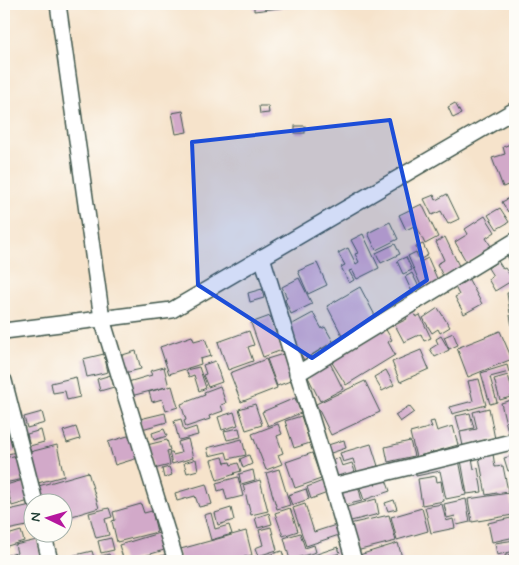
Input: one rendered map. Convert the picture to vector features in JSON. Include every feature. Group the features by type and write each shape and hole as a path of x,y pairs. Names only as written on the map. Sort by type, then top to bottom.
{"street":[{"path":"58,4 102,319 176,561"},
{"path":"4,331 172,310 515,110"},
{"path":"298,374 515,240"},
{"path":"262,257 354,561"},
{"path":"4,381 32,492"},
{"path":"332,486 515,441"},
{"path":"45,542 50,561"}],"highlighted area":[{"path":"390,120 427,280 312,358 198,285 192,142"}],"building":[{"path":"254,4 305,4 305,5 254,11"},
{"path":"455,103 461,114 453,118 448,107"},
{"path":"259,106 268,106 269,113 260,114"},
{"path":"183,111 187,132 176,134 172,113"},
{"path":"295,126 305,126 305,133 295,133"},
{"path":"510,144 513,150 515,150 515,182 503,187 492,158 505,154 503,147"},
{"path":"447,194 459,219 448,224 441,211 432,215 424,199 434,195 436,200"},
{"path":"515,195 515,208 508,212 502,202"},
{"path":"422,204 438,237 425,244 416,225 406,230 399,215"},
{"path":"500,208 509,222 497,229 488,215"},
{"path":"485,216 495,232 486,238 492,248 467,263 455,242 468,234 465,229"},
{"path":"390,222 398,239 376,250 368,233"},
{"path":"363,234 379,268 357,279 352,270 349,271 354,280 349,283 341,267 345,265 338,253 348,248 356,264 359,262 355,254 358,253 351,240"},
{"path":"445,237 460,268 443,276 437,264 444,260 436,242"},
{"path":"395,244 400,254 381,263 376,253"},
{"path":"423,244 428,255 421,259 416,247"},
{"path":"515,250 515,269 507,256"},
{"path":"416,252 420,262 428,258 439,283 423,290 408,256"},
{"path":"406,257 412,270 403,274 397,261"},
{"path":"498,261 513,280 495,291 488,279 493,276 488,268"},
{"path":"317,263 327,285 308,294 298,271"},
{"path":"412,273 419,287 411,290 405,277"},
{"path":"299,278 312,304 291,314 282,287"},
{"path":"468,278 482,304 464,314 455,297 459,295 454,285"},
{"path":"360,287 378,321 344,339 327,306"},
{"path":"262,289 264,298 250,302 248,293"},
{"path":"515,292 515,312 510,313 507,293"},
{"path":"438,308 450,327 440,333 438,329 432,333 423,318"},
{"path":"413,311 416,317 420,315 431,338 424,341 421,334 404,342 395,325 407,319 405,315"},
{"path":"313,313 322,329 325,327 335,345 305,362 289,326"},
{"path":"515,314 515,332 513,332 510,315"},
{"path":"270,316 282,350 263,357 251,323"},
{"path":"385,328 392,340 388,342 395,355 346,385 331,361"},
{"path":"249,331 254,345 248,347 253,361 228,370 218,342"},
{"path":"500,331 512,359 468,377 457,348"},
{"path":"453,333 458,345 449,349 444,337"},
{"path":"192,336 194,341 205,338 211,356 200,359 201,364 169,374 160,347"},
{"path":"441,336 449,350 435,357 430,349 438,344 436,339"},
{"path":"421,350 429,369 400,382 392,362"},
{"path":"136,351 141,369 124,373 119,356"},
{"path":"104,354 108,372 87,377 83,359"},
{"path":"283,354 293,380 277,386 267,359"},
{"path":"266,359 277,388 241,402 230,373"},
{"path":"215,361 222,382 208,387 203,375 206,374 203,365"},
{"path":"330,363 343,389 320,401 307,375"},
{"path":"507,365 509,372 490,377 497,402 490,404 481,373"},
{"path":"164,367 169,387 172,386 178,407 166,411 162,399 152,402 149,392 166,387 131,396 128,382 152,375 150,371"},
{"path":"199,367 206,388 199,391 194,375 189,377 186,370"},
{"path":"386,370 394,385 382,391 374,377"},
{"path":"111,375 114,387 100,391 97,379"},
{"path":"508,375 514,396 500,400 494,379"},
{"path":"76,377 80,397 67,400 65,391 53,393 51,383"},
{"path":"479,379 486,405 452,414 450,407 473,401 468,381"},
{"path":"365,381 380,412 331,435 316,404"},
{"path":"220,386 226,403 221,405 223,411 209,416 210,419 186,427 181,404 205,395 204,392"},
{"path":"295,398 301,413 268,426 262,412"},
{"path":"515,399 515,434 509,436 501,403"},
{"path":"255,404 262,425 246,430 239,409"},
{"path":"409,406 414,412 400,422 395,415"},
{"path":"489,408 495,439 463,446 460,432 477,429 473,412"},
{"path":"42,412 45,423 27,428 24,417"},
{"path":"234,412 238,425 222,430 218,417"},
{"path":"165,413 167,422 142,429 140,419"},
{"path":"470,413 474,428 460,431 456,416"},
{"path":"301,416 310,443 294,448 285,421"},
{"path":"181,419 184,431 196,427 198,435 179,440 174,421"},
{"path":"434,421 437,431 453,426 458,445 416,457 410,433 432,427 430,422"},
{"path":"9,423 16,452 4,455 4,424"},
{"path":"278,424 282,434 277,436 283,453 278,455 282,464 266,470 252,434"},
{"path":"76,427 80,439 67,443 63,431"},
{"path":"239,428 241,437 227,440 224,431"},
{"path":"164,429 167,436 154,440 152,433"},
{"path":"41,430 44,442 30,446 27,434"},
{"path":"131,435 138,458 115,465 108,442"},
{"path":"188,439 193,458 172,464 169,452 172,452 173,455 181,453 178,442"},
{"path":"242,439 246,455 228,459 226,452 209,456 207,448"},
{"path":"167,440 170,450 167,451 170,465 154,469 147,445"},
{"path":"344,440 346,448 331,453 328,445"},
{"path":"410,441 414,456 388,462 385,447"},
{"path":"371,444 378,466 357,472 353,459 343,462 340,453"},
{"path":"57,445 64,476 38,483 30,452"},
{"path":"312,453 321,479 295,488 286,462"},
{"path":"493,454 495,467 503,466 508,491 486,495 479,457"},
{"path":"18,455 24,479 4,483 4,458"},
{"path":"249,455 252,464 243,468 240,459"},
{"path":"515,455 515,469 508,471 504,458"},
{"path":"223,457 225,463 230,462 231,465 238,463 241,471 217,480 211,460"},
{"path":"339,458 342,466 352,463 355,472 335,479 329,461"},
{"path":"472,458 474,469 478,468 482,492 467,494 461,460"},
{"path":"196,459 198,470 187,473 184,463"},
{"path":"459,460 466,495 446,499 440,471 416,476 415,468"},
{"path":"169,467 172,475 164,478 162,469"},
{"path":"279,469 290,505 277,509 266,473"},
{"path":"253,470 255,480 241,484 239,474"},
{"path":"88,472 99,508 72,516 72,492 37,492 35,487"},
{"path":"436,476 437,482 441,481 444,501 422,505 418,479"},
{"path":"238,477 243,496 227,500 224,489 218,491 216,483"},
{"path":"385,477 390,491 364,500 359,485"},
{"path":"23,480 26,492 22,492 22,503 12,506 6,485"},
{"path":"260,480 268,511 251,515 243,485"},
{"path":"325,480 330,492 311,499 307,487"},
{"path":"206,484 212,504 199,507 195,496 177,501 175,493"},
{"path":"358,485 362,501 341,506 337,490"},
{"path":"306,489 309,499 292,505 288,495"},
{"path":"509,493 513,515 472,522 468,499"},
{"path":"376,499 379,514 347,522 343,508"},
{"path":"466,499 470,522 457,525 455,516 447,518 444,504"},
{"path":"394,500 397,509 388,511 385,503"},
{"path":"141,504 144,513 152,511 157,532 117,542 112,521 115,520 113,512"},
{"path":"305,504 314,532 339,524 342,534 306,546 293,508"},
{"path":"442,504 446,521 453,519 455,528 431,533 425,507"},
{"path":"22,507 22,527 7,530 4,511"},
{"path":"109,508 112,517 105,519 109,535 96,538 89,513"},
{"path":"231,508 234,520 218,525 215,513"},
{"path":"290,508 298,531 283,536 275,513"},
{"path":"422,508 428,531 397,540 391,517"},
{"path":"211,513 215,529 229,525 232,534 211,540 204,515"},
{"path":"269,513 272,524 258,528 255,518"},
{"path":"389,515 396,541 356,551 349,524"},
{"path":"511,518 515,537 492,542 488,523"},
{"path":"271,527 277,550 258,556 255,548 263,545 259,530"},
{"path":"21,531 22,542 4,547 4,536"},
{"path":"246,531 252,555 227,561 180,561 177,550"},
{"path":"159,533 164,550 124,561 119,545"},
{"path":"300,533 305,548 314,545 316,552 290,560 284,538"},
{"path":"111,538 114,550 101,553 98,541"},
{"path":"515,540 515,551 497,555 495,543"},
{"path":"37,542 42,561 5,561 4,556 17,553 15,545"},
{"path":"398,543 403,561 357,561 356,556"},
{"path":"338,547 340,553 316,561 314,555"},
{"path":"92,551 94,558 109,554 111,561 64,561 63,558"},
{"path":"282,551 285,561 247,561"},
{"path":"168,554 170,561 144,561"},
{"path":"515,554 515,561 506,561 505,555"}]}
